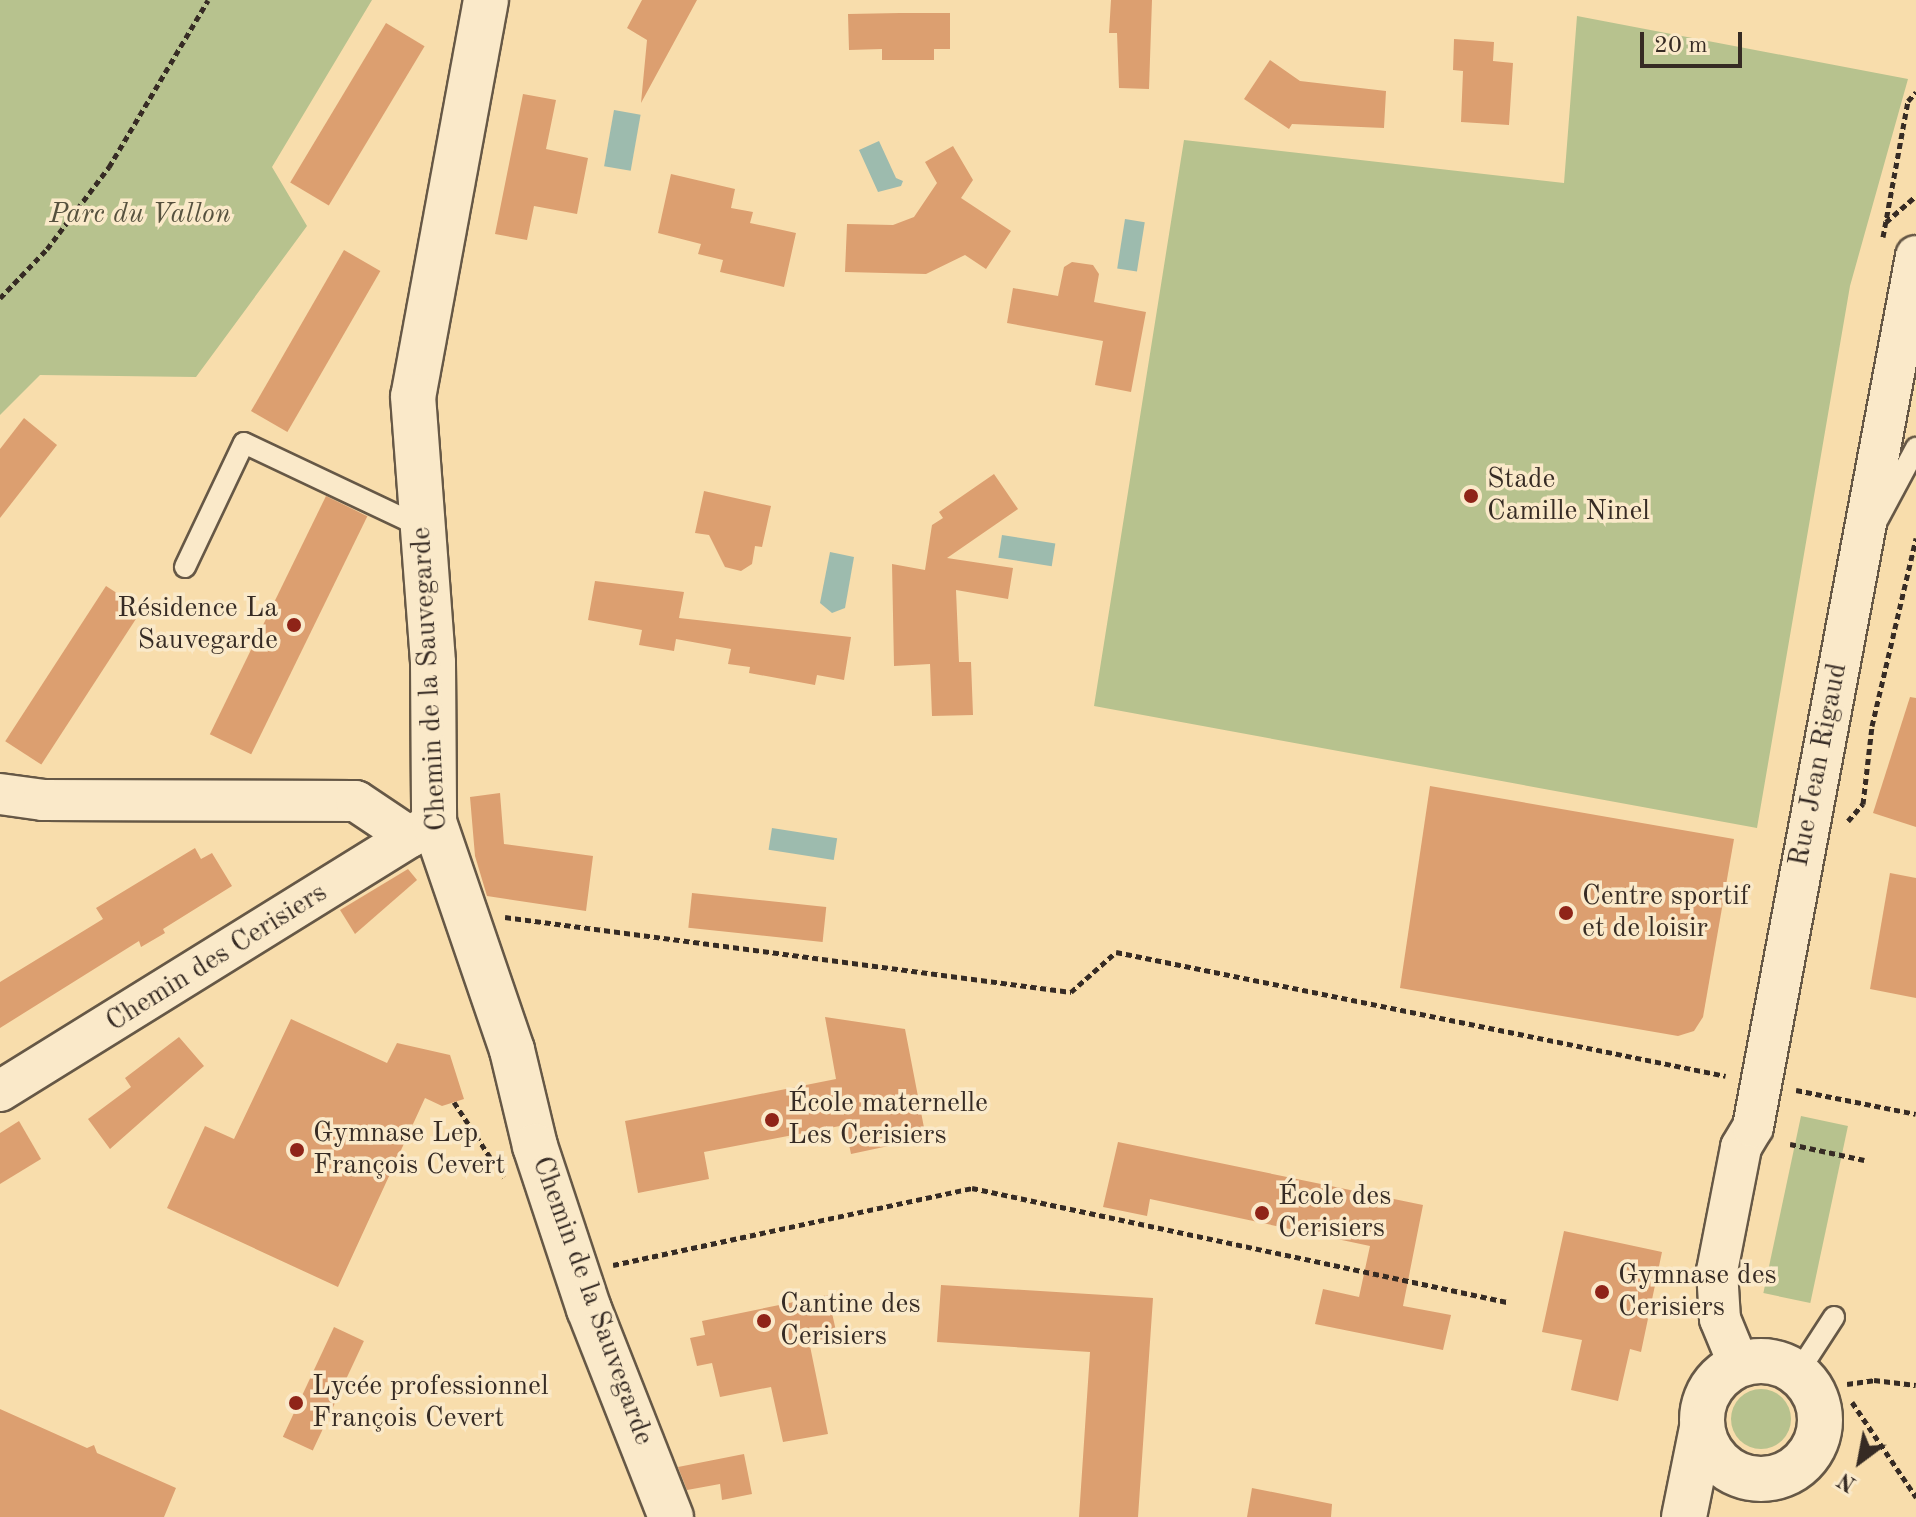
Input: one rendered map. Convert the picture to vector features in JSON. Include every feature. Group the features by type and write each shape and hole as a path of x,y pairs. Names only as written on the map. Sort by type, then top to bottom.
{"street":[{"name":"Chemin de la Sauvegarde","path":"486,0 413,396 433,663 422,830 512,1050 535,1146 589,1309 671,1517"},
{"name":"Rue Jean Rigaud","path":"1739,1365 1720,1319 1717,1271 1741,1147 1753,1127 1744,1080 1860,550 1916,256"},
{"name":"Chemin de la Sauvegarde","path":"0,794 43,800 356,801 422,830"},
{"name":"Chemin des Cerisiers","path":"0,1091 422,830"},
{"path":"1684,1517 1707,1396 1739,1365 1764,1362 1797,1374 1820,1414 1814,1447 1784,1474 1743,1477 1712,1494 1696,1517"},
{"path":"1702,1428 1715,1458 1743,1477"}],"lane":[{"path":"1886,507 1916,335"},
{"path":"185,567 244,443 422,527"},
{"path":"1860,550 1916,448"},
{"path":"1797,1374 1834,1317"}],"path":[{"path":"0,298 47,249 109,167 208,0"},
{"path":"1886,222 1916,196"},
{"path":"1855,815 1863,804 1872,726 1916,538"},
{"path":"488,915 1071,992 1116,952 1916,1114"},
{"path":"454,1102 505,1180"},
{"path":"1790,1144 1864,1160"},
{"path":"603,1267 972,1188 1507,1302"},
{"path":"1847,1384 1874,1380 1916,1385"},
{"path":"1852,1402 1916,1497"}],"green space":[{"name":"Parc du Vallon","path":"0,0 372,0 272,167 307,226 196,377 40,375 0,415"},
{"name":"Stade Camille Ninel","path":"1577,16 1908,79 1850,286 1757,828 1094,706 1184,140 1564,183"},
{"path":"1801,1116 1848,1126 1810,1303 1763,1293"},
{"path":"1761,1389 1773,1391 1782,1398 1789,1407 1789,1431 1782,1440 1773,1447 1761,1449 1749,1447 1740,1440 1733,1431 1731,1419 1733,1407 1740,1398 1749,1391"}],"shaded area":[{"path":"614,110 641,115 631,171 604,166"},
{"path":"879,141 896,178 903,181 901,186 878,192 859,150"},
{"path":"1125,219 1145,222 1137,272 1117,268"},
{"path":"1002,535 1055,543 1052,566 998,558"},
{"path":"830,552 854,557 845,608 832,613 820,603"},
{"path":"772,828 837,838 834,860 769,850"}],"building":[{"path":"642,0 697,0 641,103 647,40 627,28"},
{"path":"1111,0 1152,0 1149,89 1119,88 1117,33 1109,33"},
{"path":"950,13 950,49 934,49 934,60 882,60 882,49 849,50 848,14"},
{"path":"386,23 425,46 329,206 290,182"},
{"path":"1454,39 1494,42 1493,61 1513,63 1509,125 1461,122 1463,71 1453,70"},
{"path":"1270,60 1300,81 1386,91 1384,128 1292,124 1289,129 1244,99"},
{"path":"523,94 556,100 546,149 588,158 577,214 534,206 527,240 495,234"},
{"path":"953,146 973,180 961,198 1011,231 986,269 965,255 926,274 845,272 847,224 893,225 914,217 937,183 925,162"},
{"path":"671,174 735,189 731,208 753,212 750,223 796,233 784,287 720,272 723,260 698,254 701,244 658,233"},
{"path":"344,250 380,271 287,432 251,411"},
{"path":"1072,262 1093,265 1099,274 1094,302 1146,312 1131,392 1095,385 1103,341 1007,323 1013,288 1058,296 1064,267"},
{"path":"24,418 57,445 0,518 0,449"},
{"path":"994,474 1018,509 947,558 1013,568 1008,599 956,590 959,662 971,662 973,715 932,716 930,664 894,666 892,564 925,570 932,525 943,518 939,512"},
{"path":"704,491 771,506 762,547 755,546 752,564 741,571 725,567 709,535 695,533"},
{"name":"Résidence La Sauvegarde","path":"326,496 367,516 251,754 210,734"},
{"path":"595,581 684,592 679,618 851,637 844,680 817,675 815,685 749,673 750,667 728,664 731,649 676,639 674,651 639,645 642,630 588,620"},
{"path":"106,586 142,609 41,765 5,741"},
{"path":"1910,697 1916,698 1916,827 1873,813"},
{"name":"Centre sportif et de loisir","path":"1430,786 1734,839 1703,1017 1694,1031 1678,1036 1400,988"},
{"path":"500,793 504,844 593,856 586,911 487,896 475,856 470,797"},
{"path":"195,848 201,859 212,853 232,886 163,929 165,933 141,947 139,941 0,1028 0,982 103,919 96,908"},
{"path":"408,869 417,880 355,934 340,910"},
{"path":"1890,873 1916,878 1916,998 1870,989"},
{"path":"692,893 826,907 823,942 688,928"},
{"path":"825,1017 905,1029 926,1138 851,1154 845,1125 704,1152 709,1179 638,1193 625,1121 836,1079"},
{"name":"Gymnase Lep François Cevert","path":"291,1019 387,1063 397,1043 450,1055 464,1099 442,1106 425,1098 338,1287 167,1208 205,1126 234,1139"},
{"path":"179,1037 204,1066 110,1149 88,1119 131,1087 125,1078"},
{"path":"19,1121 41,1159 0,1184 0,1133"},
{"path":"1118,1142 1423,1205 1403,1306 1451,1315 1443,1350 1315,1324 1323,1289 1359,1297 1370,1246 1150,1199 1147,1216 1103,1207"},
{"name":"Gymnase des Cerisiers","path":"1564,1231 1662,1252 1641,1352 1630,1349 1618,1401 1571,1390 1582,1340 1542,1332"},
{"path":"941,1285 1153,1298 1138,1517 1079,1517 1090,1352 937,1342"},
{"path":"828,1295 838,1340 810,1346 828,1434 783,1442 771,1387 720,1397 712,1363 697,1366 690,1338 705,1335 702,1321"},
{"path":"334,1327 364,1341 313,1451 283,1437"},
{"path":"0,1409 87,1448 94,1445 97,1453 176,1488 164,1517 0,1517"},
{"path":"744,1454 752,1494 722,1500 720,1484 687,1490 678,1467"},
{"path":"1252,1488 1332,1504 1331,1517 1247,1517"}],"place":[{"name":"Stade Camille Ninel","path":"1471,496"},
{"name":"Résidence La Sauvegarde","path":"294,625"},
{"name":"Centre sportif et de loisir","path":"1566,913"},
{"name":"École maternelle Les Cerisiers","path":"772,1120"},
{"name":"Gymnase Lep François Cevert","path":"297,1150"},
{"name":"École des Cerisiers","path":"1262,1213"},
{"name":"Gymnase des Cerisiers","path":"1602,1292"},
{"name":"Cantine des Cerisiers","path":"764,1321"},
{"name":"Lycée professionnel François Cevert","path":"296,1403"}]}
